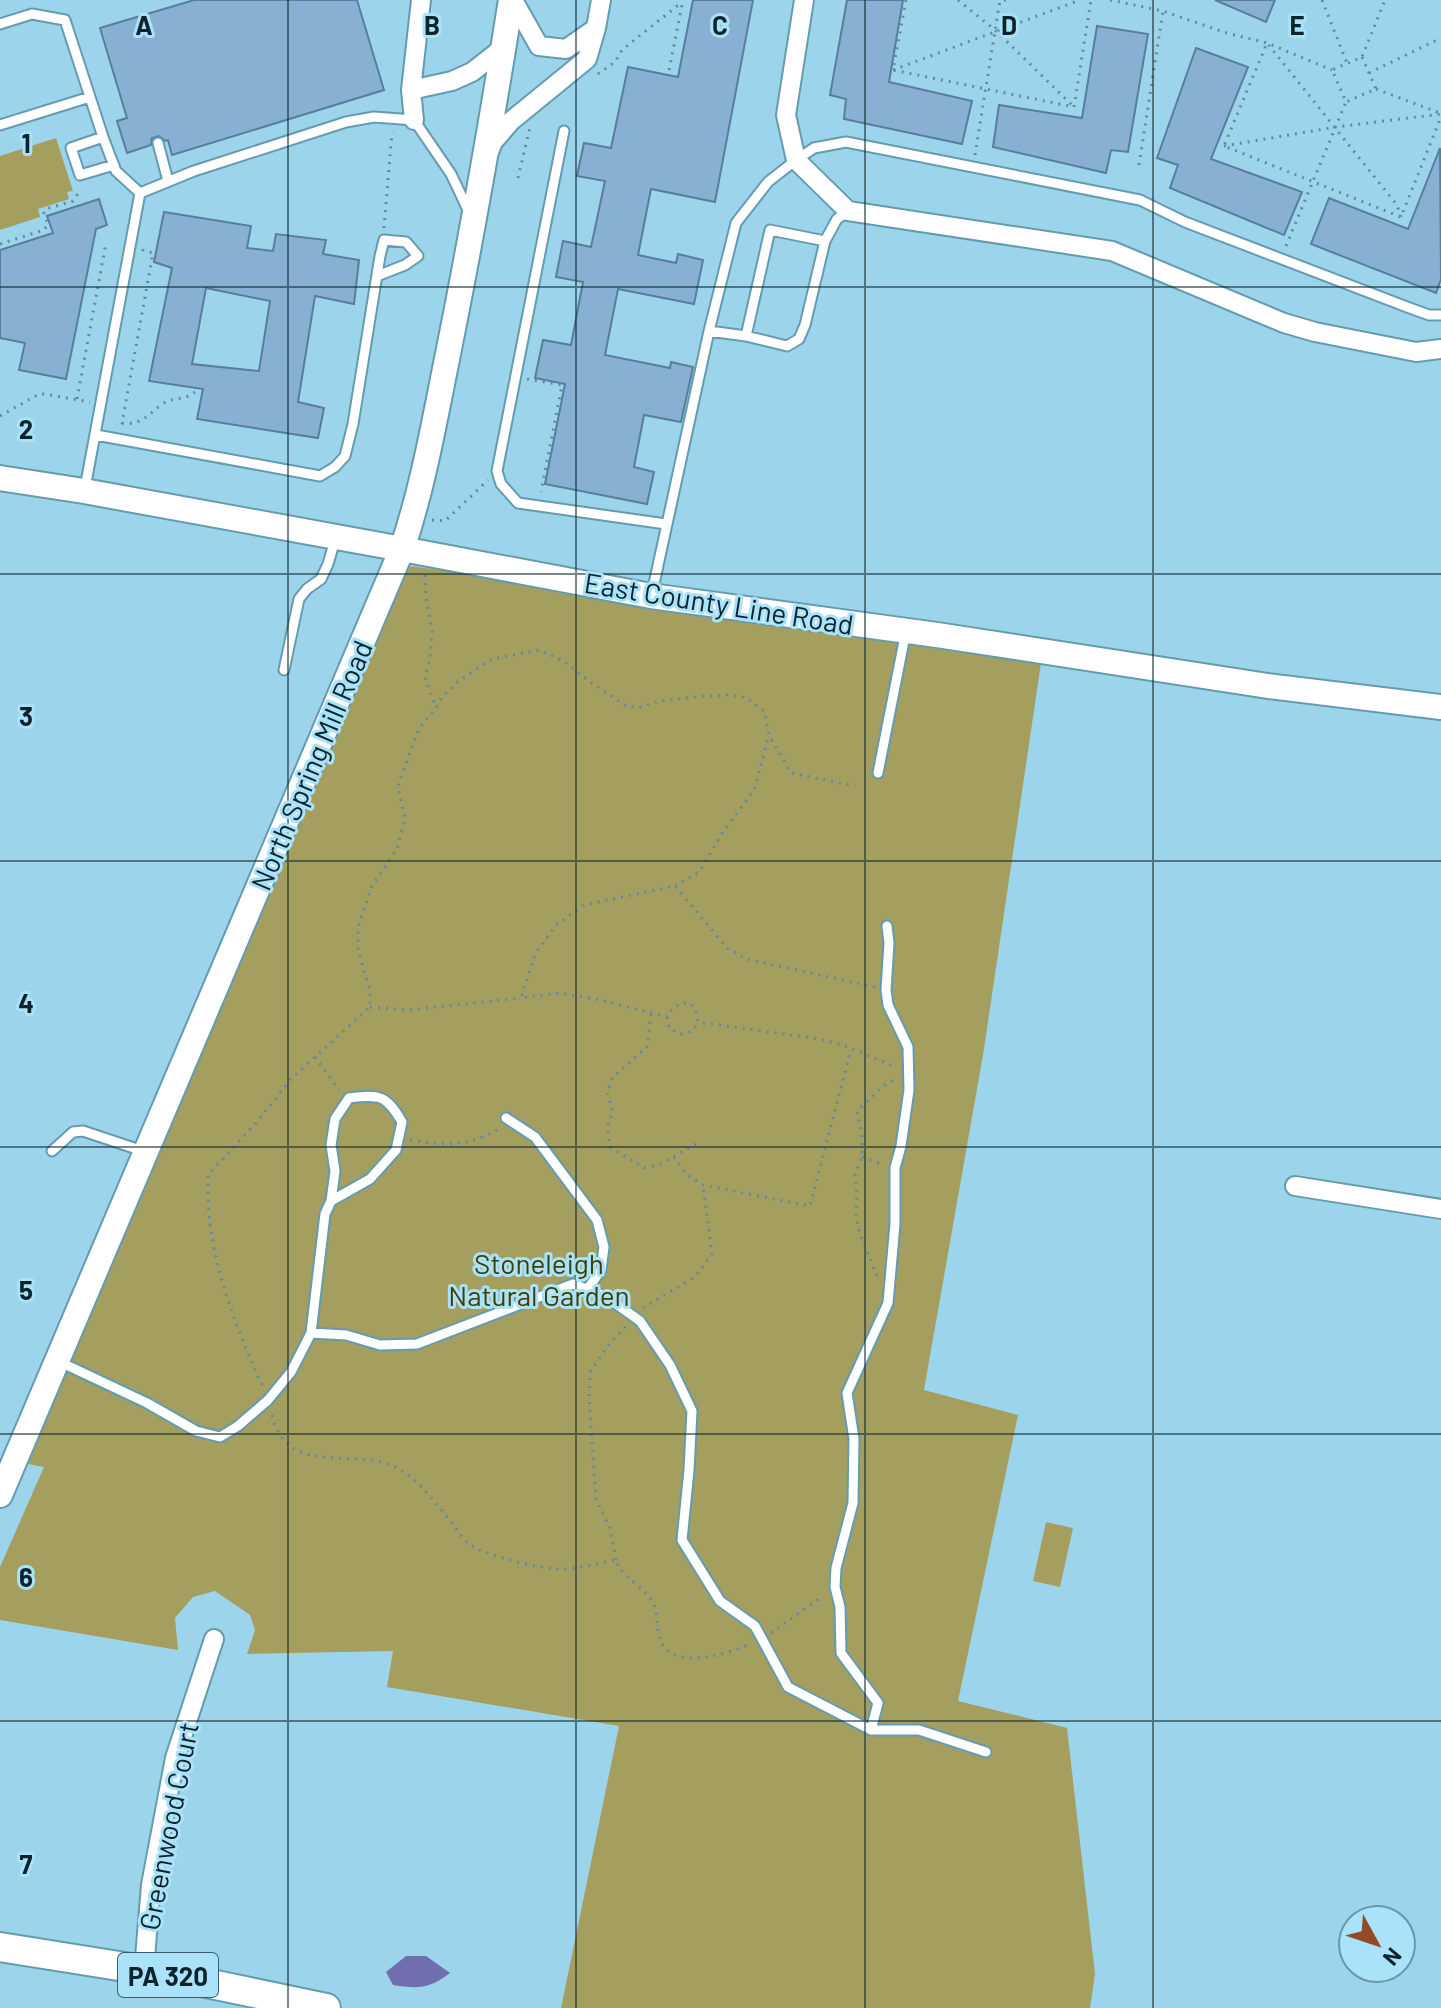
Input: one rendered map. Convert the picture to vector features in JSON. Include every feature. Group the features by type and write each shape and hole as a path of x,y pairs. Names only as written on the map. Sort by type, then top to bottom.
{"main road":[{"name":"North Spring Mill Road","path":"0,1495 146,1152 413,551 412,518 474,222 512,0"},
{"name":"East County Line Road","path":"0,478 651,596 1268,686 1441,707"},
{"name":"PA 320","path":"0,1947 144,1970 326,2008"}],"street":[{"path":"414,120 411,90 421,0"},
{"path":"512,0 539,46 566,49 596,28"},
{"path":"484,165 493,142 511,121 587,59 601,0"},
{"path":"804,0 786,115 796,160 848,211 1112,251 1284,323 1416,352 1441,349"},
{"path":"411,90 452,81 472,72 504,47"},
{"path":"1295,1186 1441,1209"},
{"name":"Greenwood Court","path":"144,1970 151,1885 175,1758 214,1639"}],"lane":[{"path":"0,24 32,14 65,20 116,171 140,193"},
{"path":"0,125 90,97"},
{"path":"140,193 346,122 374,117 414,120 451,174 474,222"},
{"path":"564,131 497,471 501,484 518,503 666,524"},
{"path":"103,137 71,148 80,175 114,165"},
{"path":"651,596 736,223 768,182 814,148 846,142 1140,200 1185,222 1429,315 1441,315"},
{"path":"158,143 168,181"},
{"path":"84,491 140,193"},
{"path":"709,331 787,346 799,339 825,241 837,219 848,211"},
{"path":"746,336 770,230 825,241"},
{"path":"96,435 320,476 345,456 353,424 377,276 384,240 406,242 418,256 377,276"},
{"path":"284,670 299,599 321,579 336,537"},
{"path":"878,773 906,631"},
{"path":"871,1730 878,1703 841,1653 840,1607 835,1587 836,1568 853,1503 854,1439 847,1393 888,1303 895,1224 895,1168 909,1090 904,1071 908,1047 888,1005 887,926"},
{"path":"57,1361 147,1403 196,1431 220,1437 268,1400 291,1372 311,1333 325,1214 331,1201 335,1171 331,1145 335,1119 349,1098 372,1095 391,1105 402,1122 396,1150 370,1179 331,1201"},
{"path":"506,1122 535,1137 597,1220 604,1247 601,1270 587,1290"},
{"path":"52,1151 73,1132 83,1131 146,1152"},
{"path":"311,1333 346,1335 380,1345 417,1344 573,1284 605,1296 640,1321 670,1365 692,1411 682,1540 720,1601 755,1626 788,1687 871,1730 919,1730 986,1752"}],"path":[{"path":"893,70 906,0"},
{"path":"958,0 995,30 1074,107"},
{"path":"973,167 995,30 1003,0"},
{"path":"893,70 1080,0"},
{"path":"1074,107 1091,0"},
{"path":"1110,0 1163,11 1267,43 1332,70 1346,102"},
{"path":"1322,0 1347,63"},
{"path":"1376,89 1362,57 1385,0"},
{"path":"669,70 682,1"},
{"path":"595,76 615,62 622,50 682,1"},
{"path":"1139,165 1163,11"},
{"path":"1369,73 1441,38"},
{"path":"1267,43 1397,205 1401,217"},
{"path":"1224,146 1267,43"},
{"path":"1332,70 1362,57"},
{"path":"893,70 1074,107"},
{"path":"1285,246 1346,102 1376,89 1441,114"},
{"path":"1224,146 1336,127 1441,114"},
{"path":"1401,217 1441,114"},
{"path":"384,240 392,119"},
{"path":"518,178 531,124"},
{"path":"1224,146 1401,217"},
{"path":"0,244 44,230 48,224 44,213 46,209 73,201 79,192"},
{"path":"77,399 106,243"},
{"path":"143,250 153,253 122,423 138,422 164,403 187,398 195,392"},
{"path":"516,376 562,385 538,506"},
{"path":"0,416 39,394 102,404"},
{"path":"412,518 445,521 497,471"},
{"path":"413,551 432,631 425,677 436,708"},
{"path":"370,1007 370,990 358,950 358,927 372,886 397,849 405,819 398,786 413,742 419,728 442,697 460,680 492,659 540,650 563,661 625,705 638,708 660,701 695,697 745,697 764,711 769,735 791,773 855,786"},
{"path":"521,998 535,954 556,925 584,905 675,886 699,872 754,790 769,735"},
{"path":"675,886 727,948 746,959 886,990"},
{"path":"616,1560 563,1569 506,1559 469,1544 420,1483 395,1467 375,1461 317,1458 290,1446 274,1422 268,1400 243,1344 220,1271 209,1214 208,1175 291,1079 370,1007 408,1010 560,993 667,1017"},
{"path":"689,1003 695,1008 698,1022 691,1031 680,1034 669,1028 667,1017 675,1006 689,1003"},
{"path":"651,1014 647,1047 612,1078 607,1093 613,1111 607,1128 610,1147 644,1168 661,1164 698,1143"},
{"path":"698,1022 819,1039 904,1071 857,1111 862,1157 855,1175 856,1216 860,1234 888,1303"},
{"path":"674,1157 686,1174 703,1185 810,1206 851,1049"},
{"path":"315,1057 337,1088 349,1098"},
{"path":"399,1135 412,1140 460,1145 487,1136 506,1122"},
{"path":"862,1157 895,1168"},
{"path":"703,1185 712,1254 695,1277 646,1305 610,1343 590,1372 596,1499 610,1528 616,1560 630,1581 648,1594 657,1608 660,1642 675,1656 700,1659 730,1653 762,1639 835,1587"}],"green space":[{"path":"56,138 73,191 67,192 69,199 38,209 40,217 0,230 0,156"},
{"name":"Stoneleigh Natural Garden","path":"409,566 560,586 1041,663 984,1049 924,1390 1018,1415 958,1701 1067,1728 1095,1974 1090,2008 561,2008 619,1726 387,1687 393,1651 247,1654 255,1630 250,1615 215,1591 193,1597 175,1618 178,1650 0,1620 0,1567 44,1467 28,1464"},
{"path":"1046,1522 1073,1528 1060,1587 1033,1581"}],"shaded area":[{"path":"406,1956 426,1956 450,1973 423,1986 393,1985 386,1972"}],"building":[{"path":"194,0 357,0 384,90 172,155 168,140 159,136 152,138 151,145 127,153 117,121 127,118 100,28"},
{"path":"693,0 753,0 715,202 651,189 638,255 676,263 678,254 703,260 694,304 618,289 605,355 670,368 671,362 693,367 681,422 644,415 634,467 654,472 647,504 545,484 565,384 535,378 543,340 571,345 583,282 556,277 563,241 591,247 605,181 577,176 584,143 611,148 628,67 678,77"},
{"path":"847,0 903,0 889,82 972,101 962,144 844,119 846,99 830,95"},
{"path":"1215,0 1275,0 1266,22"},
{"path":"1097,26 1148,34 1128,152 1111,150 1106,173 993,147 999,105 1082,118"},
{"path":"1196,48 1248,67 1211,159 1302,192 1284,235 1170,188 1178,165 1157,158"},
{"path":"1440,148 1441,279 1436,293 1311,244 1329,198 1408,229"},
{"path":"99,199 107,225 96,229 66,379 19,370 25,343 0,338 0,250 53,233 47,216"},
{"path":"164,212 251,226 247,248 273,251 276,234 326,240 323,254 359,260 354,304 315,296 298,402 324,408 318,438 197,419 203,389 149,381 172,268 154,262","holes":["206,288 270,301 259,371 192,364"]}]}
